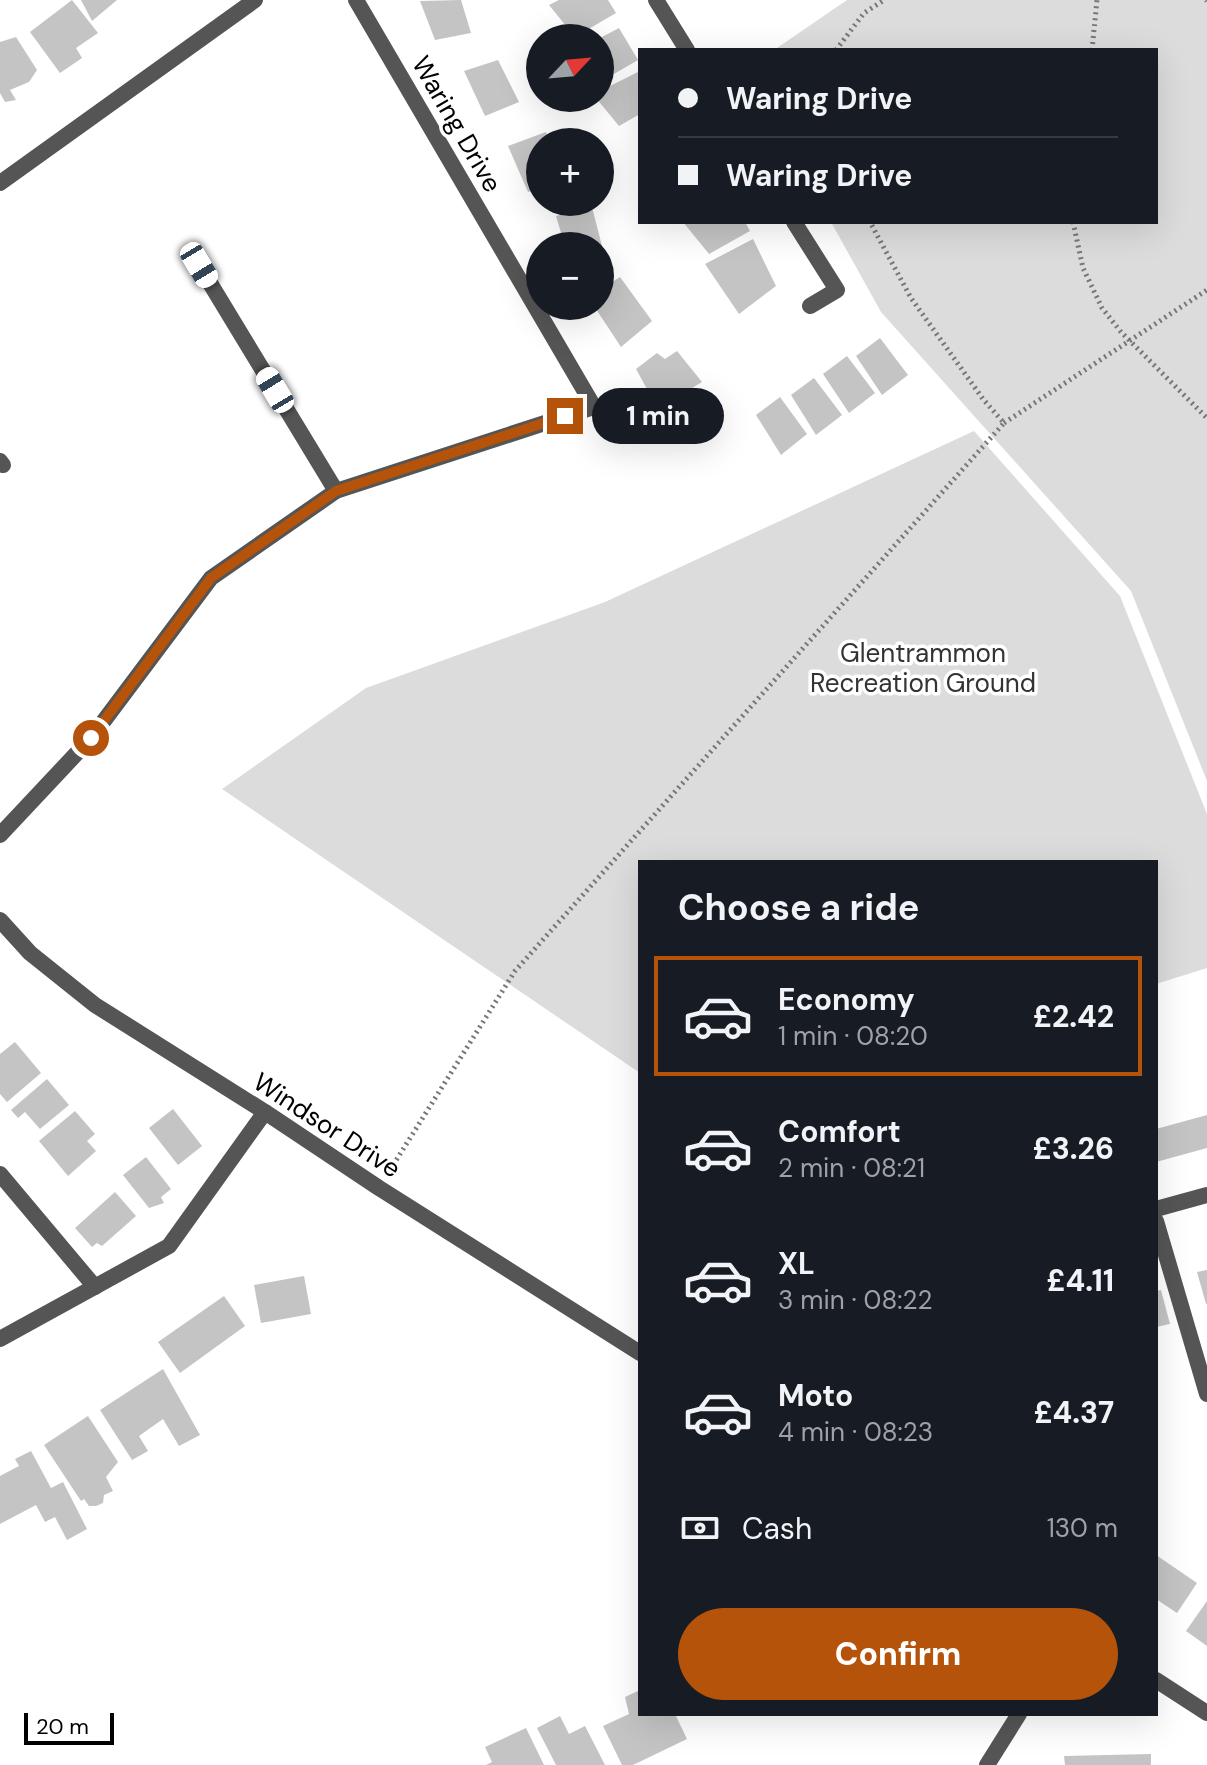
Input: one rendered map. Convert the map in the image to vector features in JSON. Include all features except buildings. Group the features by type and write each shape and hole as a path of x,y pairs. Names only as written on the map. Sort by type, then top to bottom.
{"street":[{"path":"0,183 255,0"},
{"name":"Waring Drive","path":"0,835 91,738 211,578 336,491 594,407 356,0"},
{"path":"656,0 686,48"},
{"path":"795,224 837,290 810,306"},
{"path":"199,265 336,491"},
{"name":"Windsor Drive","path":"0,920 30,953 95,1005 638,1352"},
{"path":"0,1339 169,1246 265,1112"},
{"path":"0,1174 95,1287"},
{"path":"1158,1208 1207,1195"},
{"path":"1158,1228 1207,1394"},
{"path":"1158,1681 1207,1713"},
{"path":"987,1765 1018,1716"}],"path":[{"path":"838,48 864,13 884,0"},
{"path":"1092,48 1097,0"},
{"path":"871,224 911,298 983,399 1004,423"},
{"path":"1073,224 1083,268 1102,308 1130,341 1207,418"},
{"path":"379,1188 515,971 1004,423 1207,290"}],"green space":[{"path":"847,0 1207,0 1207,781 1131,591 881,312 832,224 1158,224 1158,48 777,48"},
{"name":"Glentrammon Recreation Ground","path":"974,431 1120,596 1207,814 1207,968 1158,983 1158,860 638,860 638,1072 222,789 366,688 605,602"}],"route":[{"path":"91,738 211,578 336,491 565,416"}]}
